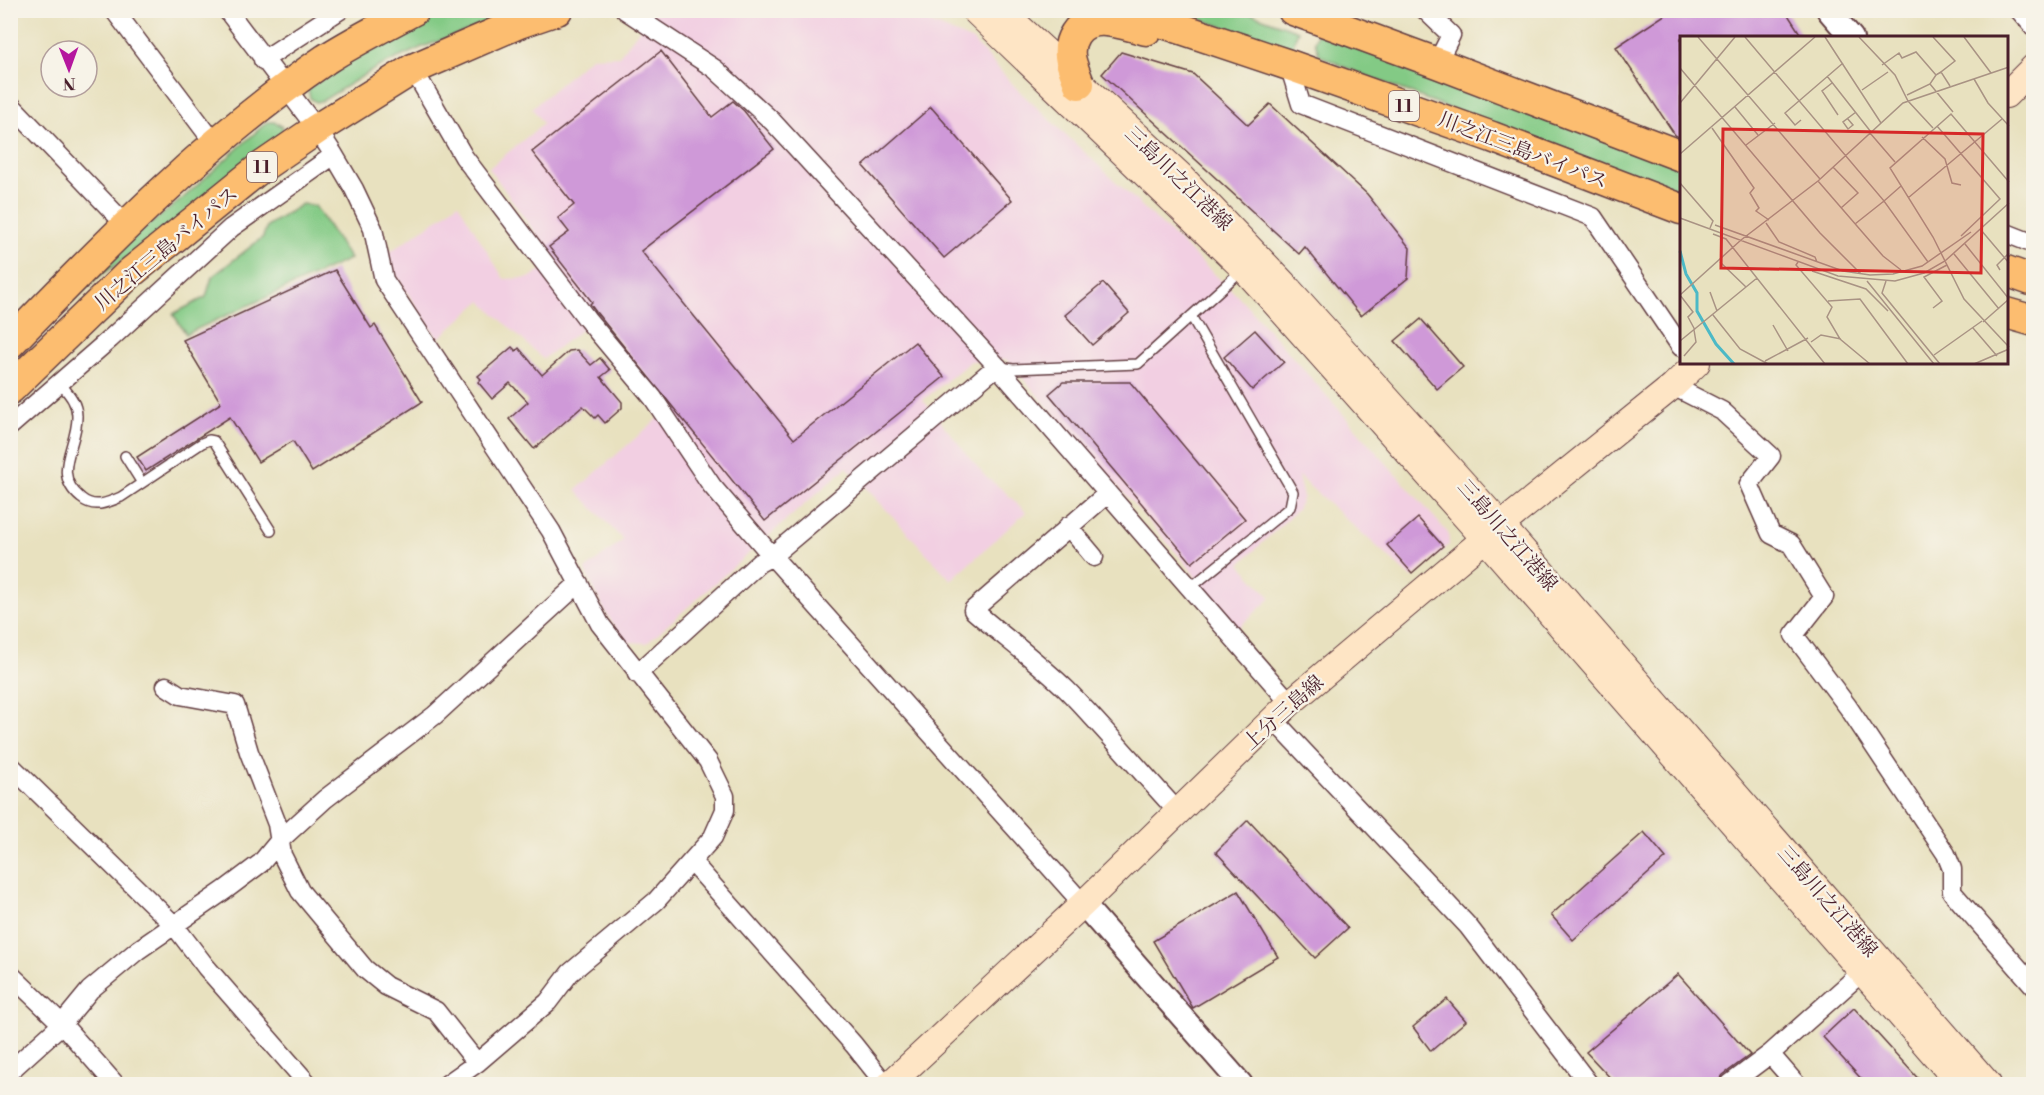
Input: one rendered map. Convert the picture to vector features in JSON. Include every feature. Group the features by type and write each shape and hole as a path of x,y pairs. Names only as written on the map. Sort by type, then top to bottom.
{"highway":[{"name":"川之江三島バイパス","path":"11,343 126,225 236,125 328,58 414,10"},
{"name":"川之江三島バイパス","path":"10,388 129,274 260,168 413,69 519,23 557,10"},
{"name":"川之江三島バイパス","path":"1125,10 1289,64 1492,137 1680,210"},
{"path":"1306,13 1680,156"},
{"path":"1079,84 1070,57 1071,42 1076,31 1083,24 1094,20 1114,22 1289,64"},
{"path":"2008,270 2034,280"},
{"path":"2008,313 2034,321"}],"main road":[{"name":"三島川之江港線","path":"974,10 1244,269 1493,532 1988,1084"},
{"name":"三島川之江港線","path":"1001,10 1180,176 1284,284 1862,972 1960,1084"},
{"path":"2008,94 2034,67"},
{"name":"上分三島線","path":"890,1084 1083,904 1281,711 1493,532 1673,386 1688,364"}],"street":[{"path":"114,10 215,144"},
{"path":"227,10 334,155 373,228 384,280 550,531 600,624 637,674 708,761 725,796 721,821 713,837 656,901 570,974 548,1002 477,1063 447,1084"},
{"path":"263,60 340,10"},
{"path":"625,10 715,69 772,121 996,366 1190,588 1281,711 1468,926 1589,1084"},
{"path":"1425,10 1451,35 1437,63"},
{"path":"1828,10 1850,36"},
{"path":"2019,10 2034,27"},
{"path":"1289,64 1301,104 1593,217 1680,344"},
{"path":"413,69 464,157 587,319 653,398 712,486 1241,1084"},
{"path":"10,104 126,225"},
{"path":"10,426 231,228 334,155"},
{"path":"2008,233 2034,244"},
{"path":"637,674 759,563 772,556 996,366"},
{"path":"1673,386 1722,411 1771,456 1749,484 1771,534 1791,544 1824,597 1794,635 1848,707 1946,854 1952,869 1952,892 2034,986"},
{"path":"1107,494 973,610 1004,637 1027,652 1068,692 1178,812"},
{"path":"1068,526 1094,557"},
{"path":"10,1071 62,1024 90,990 138,950 261,863 280,840 325,799 435,715 579,583"},
{"path":"166,687 180,695 236,705 249,752 277,824 282,855 300,891 364,969 386,986 436,1011 477,1063"},
{"path":"10,765 174,925 206,968 308,1084"},
{"path":"692,862 854,1045 885,1084"},
{"path":"1730,1084 1770,1054 1862,972"},
{"path":"10,974 62,1024 115,1084"},
{"path":"1770,1054 1796,1084"}],"lane":[{"path":"996,366 1012,369 1138,364 1244,269"},
{"path":"1190,588 1290,507 1293,492 1191,316"},
{"path":"60,383 76,405 76,426 66,471 68,484 85,501 106,504 121,497 209,440 214,441 271,531"},
{"path":"124,456 142,483"}],"shaded area":[{"path":"654,11 904,11 973,41 1018,90 1242,300 1448,533 1449,545 1412,578 1298,476 1303,497 1297,510 1240,564 1271,598 1237,629 1210,599 1188,566 1006,359 971,361 923,400 985,476 1026,512 951,580 847,467 647,643 626,642 605,612 585,570 623,540 576,490 670,408 598,317 543,359 481,301 438,339 394,273 388,253 458,203 504,279 529,278 555,261 489,168 543,124 532,108 591,57 619,56"}],"green space":[{"path":"439,11 521,11 420,48 376,68 322,101 316,102 310,98 308,89 363,50"},
{"path":"1181,11 1244,11 1298,31 1292,47 1289,48"},
{"path":"1318,31 1680,167 1680,199 1349,69 1319,55 1315,41"},
{"path":"267,122 274,122 282,126 283,134 278,142 152,242 98,277 37,335 115,252 182,199"},
{"path":"302,204 315,206 350,259 186,334 173,314 206,297 212,277 263,237 267,226"}],"building":[{"path":"1672,10 1785,10 1802,36 1680,36 1680,138 1675,135 1616,47"},
{"path":"661,51 712,117 733,101 744,111 774,149 641,251 794,439 915,342 944,377 765,521 596,312 590,304 592,302 549,247 569,232 558,218 574,205 532,152"},
{"path":"1121,52 1193,74 1248,125 1270,104 1367,194 1410,248 1408,278 1361,316 1305,247 1299,254 1102,74"},
{"path":"931,107 1012,200 944,258 863,166"},
{"path":"335,270 371,328 375,325 422,402 312,472 293,441 258,462 230,417 146,471 137,457 221,403 183,340"},
{"path":"1103,283 1129,313 1092,345 1065,315"},
{"path":"1421,319 1463,367 1437,389 1395,341"},
{"path":"1255,330 1284,362 1252,390 1224,357"},
{"path":"512,347 516,351 519,348 542,375 569,351 577,350 591,365 600,358 610,370 601,377 622,402 622,408 605,423 598,415 595,418 583,406 534,449 509,419 528,402 510,383 492,399 478,382 481,379 478,376"},
{"path":"1063,382 1130,382 1245,519 1192,563 1049,394"},
{"path":"1418,518 1443,546 1412,573 1387,545"},
{"path":"1248,820 1348,928 1315,958 1216,852"},
{"path":"1644,832 1666,858 1573,940 1551,915"},
{"path":"1238,891 1278,957 1193,1008 1153,941"},
{"path":"1678,974 1750,1055 1723,1075 1716,1084 1616,1084 1586,1052"},
{"path":"1447,999 1466,1021 1431,1051 1413,1027"},
{"path":"1854,1008 1923,1084 1866,1084 1823,1037"}]}
